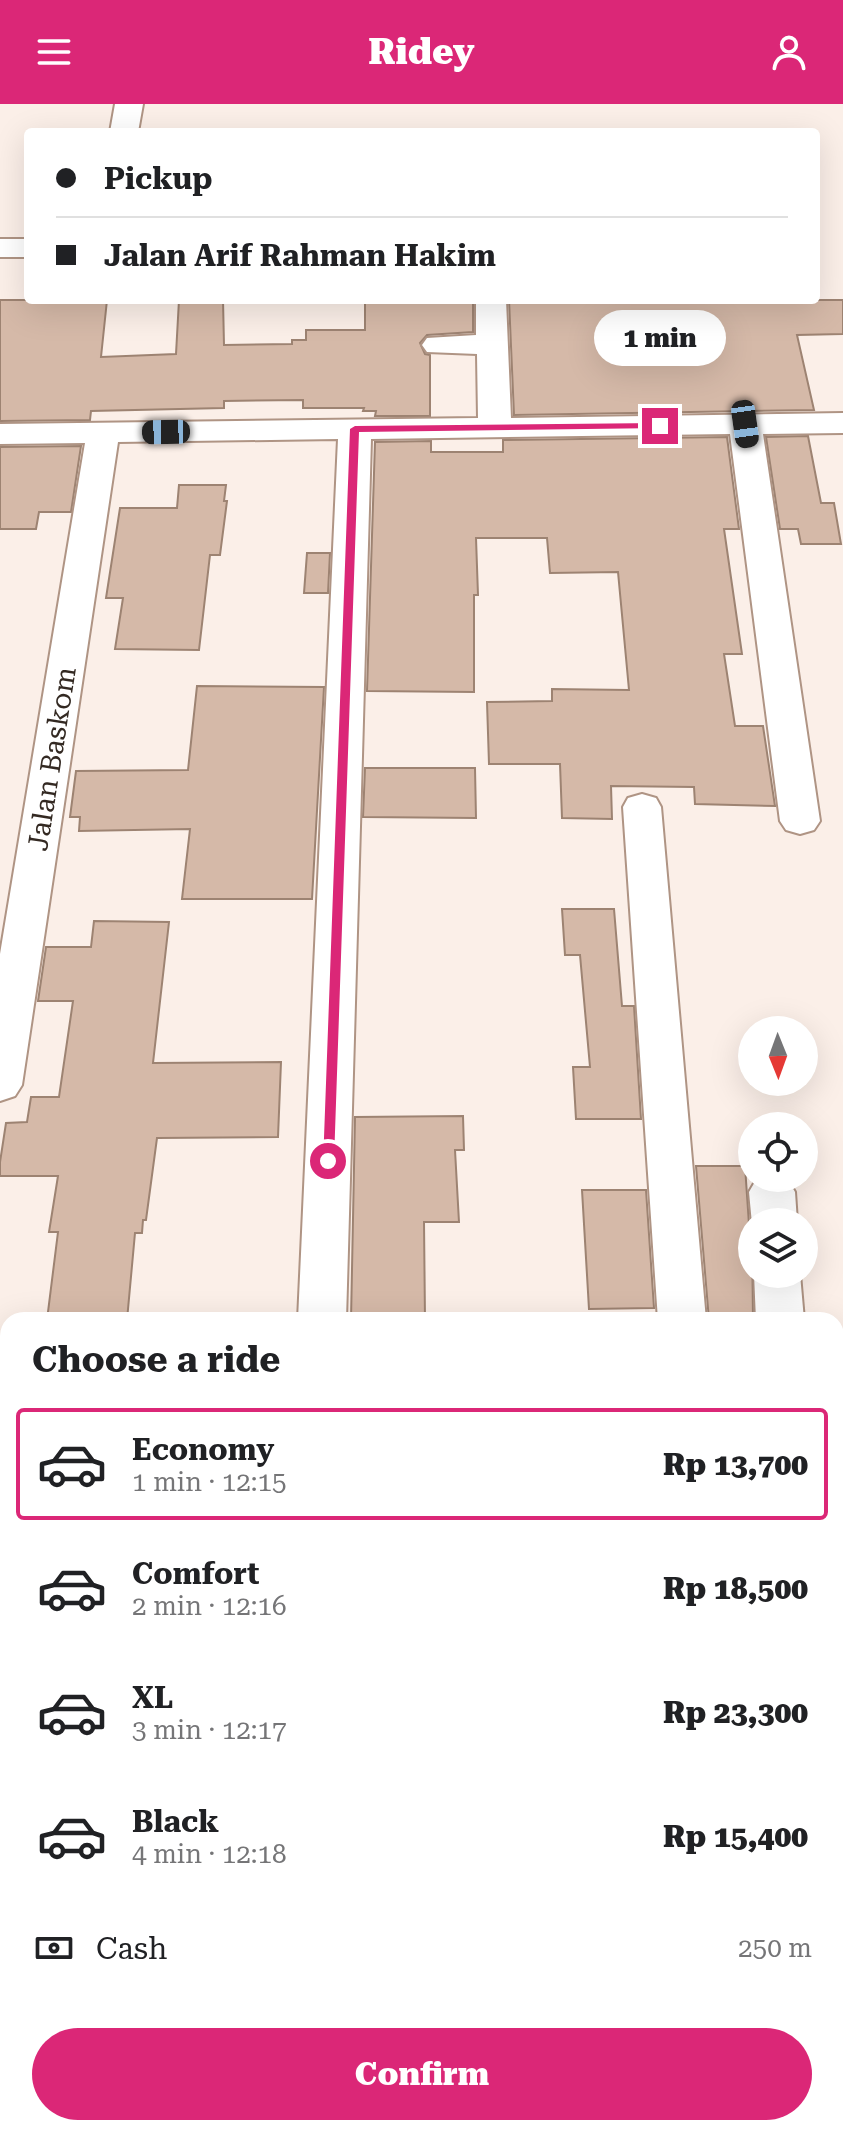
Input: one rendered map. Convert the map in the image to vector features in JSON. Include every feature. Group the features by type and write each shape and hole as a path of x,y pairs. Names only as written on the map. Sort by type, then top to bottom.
{"street":[{"path":"125,128 129,104"},
{"path":"0,248 24,248"},
{"path":"491,304 495,427"},
{"path":"438,345 492,344"},
{"path":"0,434 843,423"},
{"path":"745,424 800,821"},
{"path":"322,1312 355,429"},
{"name":"Jalan Baskom","path":"0,1085 103,433"},
{"path":"642,807 681,1312"},
{"path":"778,1288 779,1312"}],"building":[{"path":"0,300 24,300 24,304 107,304 101,357 176,354 179,304 223,304 224,345 292,344 292,340 306,340 306,330 365,330 365,304 473,304 473,332 427,335 420,343 425,354 430,355 430,416 375,416 376,411 363,411 364,408 303,408 303,400 224,401 224,408 91,411 90,420 0,421"},
{"path":"820,300 843,300 843,334 797,335 814,410 514,415 509,304 820,304"},
{"path":"808,436 821,503 834,503 841,544 801,544 798,529 780,529 766,437"},
{"path":"727,437 739,529 724,529 742,654 724,654 735,726 763,726 775,806 695,804 694,787 611,786 612,819 562,818 560,764 489,764 487,702 552,701 552,689 629,690 618,572 550,573 547,538 476,538 478,595 474,595 474,692 367,691 375,442 431,441 431,452 503,452 503,440"},
{"path":"81,446 71,512 39,512 36,529 0,529 0,447"},
{"path":"179,485 226,485 220,555 210,555 199,650 115,649 123,598 106,598 120,508 177,508"},
{"path":"307,553 330,553 328,593 304,593"},
{"path":"197,686 324,687 312,899 182,899 190,829 79,831 80,817 70,817 76,771 188,770"},
{"path":"365,768 475,768 476,818 363,817"},
{"path":"562,909 614,909 622,1006 634,1006 641,1119 576,1119 573,1067 590,1067 580,955 565,955"},
{"path":"94,921 169,922 153,1063 281,1062 278,1137 157,1138 146,1220 143,1220 142,1233 135,1233 128,1312 48,1312 58,1232 49,1232 58,1176 0,1176 0,1162 6,1123 27,1122 31,1097 59,1097 73,1001 38,1001 46,947 91,947"},
{"path":"463,1116 464,1150 455,1150 459,1222 424,1222 425,1312 351,1312 355,1117"},
{"path":"696,1166 738,1166 738,1192 747,1192 748,1208 738,1208 738,1288 753,1288 753,1312 708,1312"},
{"path":"582,1190 646,1190 654,1308 589,1309"}],"route":[{"path":"328,1161 355,429 660,426"}]}
